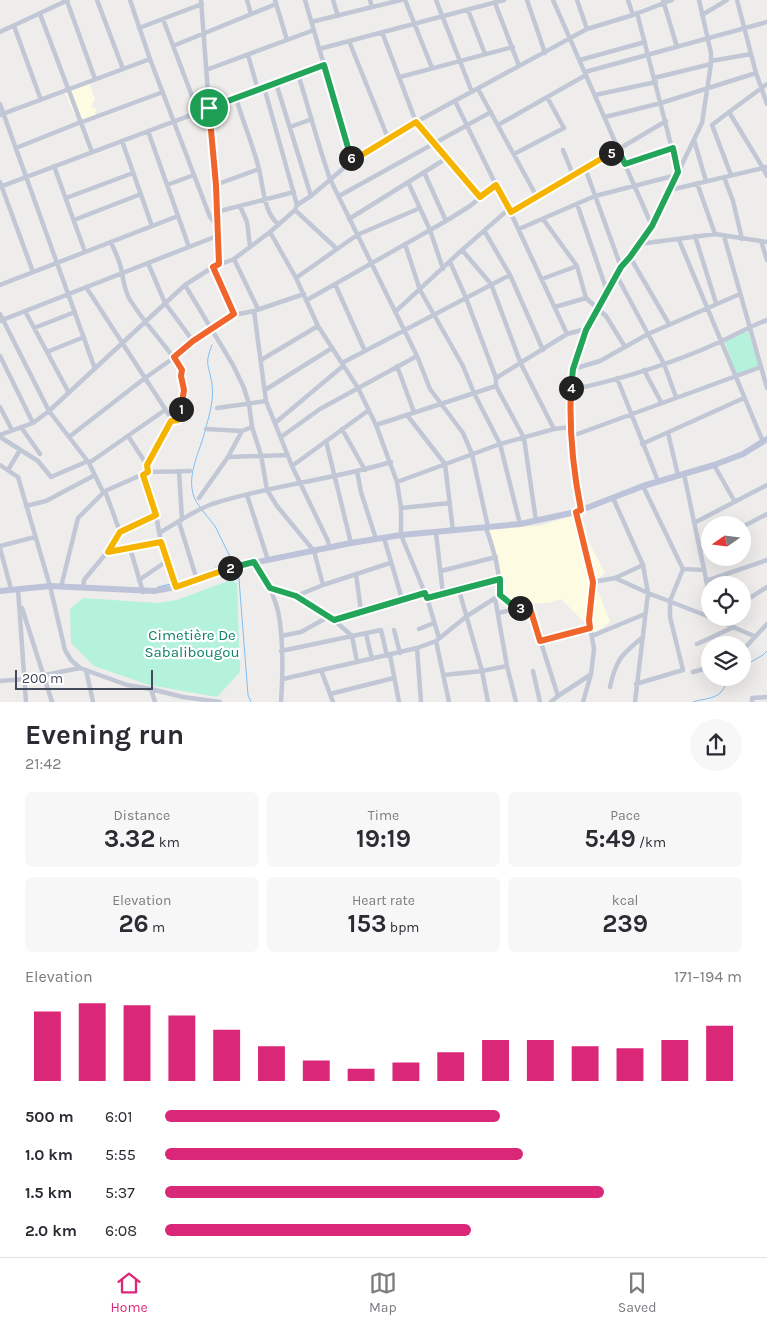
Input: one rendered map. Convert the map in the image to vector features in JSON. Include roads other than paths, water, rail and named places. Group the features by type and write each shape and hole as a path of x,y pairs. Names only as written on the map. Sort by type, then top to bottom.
{"main road":[{"path":"0,591 61,586 143,592 176,587 236,566 351,543 401,535 487,528 536,521 579,511 643,486 714,465 743,454 765,440"}],"street":[{"path":"0,32 67,0 95,79"},
{"path":"97,0 123,69"},
{"path":"130,0 150,59 210,217 217,225"},
{"path":"247,0 251,14"},
{"path":"305,0 352,161"},
{"path":"333,0 338,16"},
{"path":"370,0 372,7"},
{"path":"311,22 401,0"},
{"path":"406,0 432,68"},
{"path":"436,0 472,92"},
{"path":"319,49 504,0"},
{"path":"527,0 545,52"},
{"path":"553,0 652,226"},
{"path":"578,0 587,30"},
{"path":"628,0 645,42 673,148 677,174"},
{"path":"165,410 88,462 51,478 38,462 0,436 33,423 49,411 185,285 213,267 234,259 270,232 296,207 352,161 416,122 587,30 672,0"},
{"path":"583,702 591,674 594,649 589,620 593,582 575,480 571,427 573,369 586,330 621,267 652,226 702,123 709,88 711,63 708,38 699,0"},
{"path":"702,15 727,0"},
{"path":"737,0 756,74 767,104"},
{"path":"139,28 201,2 216,185 219,264"},
{"path":"173,46 276,2 287,40"},
{"path":"663,2 677,47"},
{"path":"495,3 519,66"},
{"path":"468,10 485,54"},
{"path":"40,14 70,89 92,152"},
{"path":"163,19 198,112"},
{"path":"498,125 586,74 767,22"},
{"path":"14,26 41,100"},
{"path":"206,70 314,30"},
{"path":"382,32 416,122 480,197"},
{"path":"349,41 388,138"},
{"path":"580,60 645,42"},
{"path":"400,77 513,47"},
{"path":"595,95 751,54"},
{"path":"248,55 258,90"},
{"path":"2,114 150,59"},
{"path":"33,272 1,185 27,177 324,65"},
{"path":"298,74 330,179 417,356 430,389 463,433 472,454 487,528 496,557 500,579 498,613 507,666 516,702"},
{"path":"605,117 661,103 756,74"},
{"path":"276,83 310,196"},
{"path":"702,123 712,125 767,84"},
{"path":"264,87 294,192 296,207 337,249"},
{"path":"478,89 537,197"},
{"path":"16,148 163,92"},
{"path":"514,154 564,128 547,97"},
{"path":"236,98 259,169 264,199 274,221 278,224"},
{"path":"455,101 519,229 567,334"},
{"path":"0,104 95,369"},
{"path":"339,196 491,112"},
{"path":"729,112 765,167 767,176"},
{"path":"290,127 312,118"},
{"path":"395,312 462,250 510,211 537,197 666,120"},
{"path":"712,125 731,175"},
{"path":"148,131 189,247"},
{"path":"694,140 706,181"},
{"path":"122,141 152,226"},
{"path":"625,164 673,148"},
{"path":"563,150 573,175"},
{"path":"349,219 447,158"},
{"path":"54,166 85,252"},
{"path":"670,190 765,167"},
{"path":"585,168 621,267"},
{"path":"216,185 259,169"},
{"path":"424,172 446,221"},
{"path":"66,198 133,173"},
{"path":"519,229 594,196 677,174"},
{"path":"167,185 194,175"},
{"path":"724,177 734,201 742,239"},
{"path":"408,182 430,230 443,269"},
{"path":"697,183 715,234"},
{"path":"307,300 446,221 470,206 496,185"},
{"path":"216,212 294,192"},
{"path":"74,220 141,194"},
{"path":"577,204 608,291"},
{"path":"240,206 247,222 250,246"},
{"path":"296,278 357,235 420,208"},
{"path":"0,285 178,216"},
{"path":"544,219 577,266 586,298 606,316 625,347"},
{"path":"270,232 296,278 318,326 358,388 376,424 391,462 397,482 401,508 401,535 426,595 434,623 449,702"},
{"path":"484,232 510,275 543,350"},
{"path":"639,244 715,234 767,242"},
{"path":"1,321 217,236"},
{"path":"695,236 716,303"},
{"path":"724,236 767,388"},
{"path":"678,240 744,398 765,440"},
{"path":"761,241 767,260"},
{"path":"111,242 121,268 128,296 182,370 183,401 178,420 171,421"},
{"path":"405,244 420,290 463,366 474,393 500,444 520,524"},
{"path":"462,250 491,284 521,364 554,429"},
{"path":"630,257 669,324"},
{"path":"234,259 256,310 266,401 292,466 328,541 329,548"},
{"path":"450,262 466,298 496,378 496,386 524,438 536,521"},
{"path":"148,263 165,303 193,341"},
{"path":"542,279 577,266"},
{"path":"213,267 234,314"},
{"path":"275,423 342,365 404,330 510,275"},
{"path":"617,276 664,364 676,397"},
{"path":"335,284 365,351"},
{"path":"185,285 233,365 244,388 249,404 252,427 261,455 267,490 277,506 314,550 323,585"},
{"path":"86,287 171,418 147,465 145,474 156,515 158,533 176,587"},
{"path":"70,437 193,341 234,314 256,310 304,294"},
{"path":"573,369 600,361 648,334 740,294"},
{"path":"555,307 586,298"},
{"path":"25,311 69,393"},
{"path":"34,328 75,312"},
{"path":"0,314 1,321 49,411 88,462 104,491 120,532"},
{"path":"571,390 599,384 664,364 721,342 767,320"},
{"path":"261,360 318,326"},
{"path":"496,378 567,334 586,330"},
{"path":"47,352 84,337"},
{"path":"265,390 332,348"},
{"path":"0,356 33,423"},
{"path":"281,437 320,409 417,356"},
{"path":"397,366 414,412"},
{"path":"572,436 761,367"},
{"path":"644,370 661,402"},
{"path":"617,378 658,481"},
{"path":"376,424 496,386"},
{"path":"642,444 744,398"},
{"path":"216,408 266,401"},
{"path":"0,407 12,430"},
{"path":"292,466 368,410"},
{"path":"407,415 445,464 454,531"},
{"path":"21,427 40,454"},
{"path":"206,429 242,431 252,427"},
{"path":"397,482 500,444 554,429 571,427"},
{"path":"342,429 365,470"},
{"path":"199,498 228,457 242,431"},
{"path":"668,432 694,524 705,576"},
{"path":"128,436 147,465"},
{"path":"326,441 351,543"},
{"path":"8,470 20,450"},
{"path":"228,457 288,455"},
{"path":"158,533 210,504 365,470 391,462"},
{"path":"714,465 735,502"},
{"path":"0,466 18,477 50,586 65,650 71,660 80,668 127,685 151,689 185,700 220,702"},
{"path":"61,586 78,518 104,491 145,474 190,471"},
{"path":"357,471 361,492 376,539"},
{"path":"179,472 180,521 197,580"},
{"path":"26,506 46,501 95,475"},
{"path":"636,684 683,670 670,617 670,601 682,569 643,486"},
{"path":"694,524 767,486"},
{"path":"247,495 268,560"},
{"path":"613,498 643,565 648,593 634,702"},
{"path":"401,508 450,503"},
{"path":"751,522 767,514"},
{"path":"83,588 84,580 108,552 120,532 156,515"},
{"path":"436,533 443,594"},
{"path":"11,589 0,547 35,537"},
{"path":"384,538 390,564 402,599"},
{"path":"108,552 161,542"},
{"path":"130,548 143,592"},
{"path":"441,571 496,557"},
{"path":"721,576 767,560"},
{"path":"139,580 167,561"},
{"path":"254,562 270,588 278,610 283,679 281,702"},
{"path":"296,596 323,585 390,564"},
{"path":"593,582 615,578 643,565"},
{"path":"682,569 704,570"},
{"path":"356,574 361,611"},
{"path":"615,578 648,593 701,613"},
{"path":"334,620 402,599 443,594 500,579"},
{"path":"270,588 296,596 334,620 352,636 357,662"},
{"path":"751,598 767,588"},
{"path":"18,589 26,702"},
{"path":"459,590 482,671 488,702"},
{"path":"498,597 516,608"},
{"path":"283,679 417,648 437,640 467,616 498,597"},
{"path":"19,600 52,702"},
{"path":"498,613 528,606 530,608 558,696"},
{"path":"592,636 645,614"},
{"path":"281,636 301,632 328,617"},
{"path":"419,629 434,623"},
{"path":"751,640 767,624"},
{"path":"697,644 734,627 754,636"},
{"path":"540,641 590,628"},
{"path":"281,651 381,630 394,678 398,702"},
{"path":"394,630 400,652"},
{"path":"366,634 372,659"},
{"path":"610,687 614,670 623,653 643,637"},
{"path":"417,648 421,702"},
{"path":"444,675 507,666"},
{"path":"0,682 25,680 80,668"},
{"path":"86,670 93,702"},
{"path":"321,670 333,702"},
{"path":"693,672 701,670"},
{"path":"533,671 540,702"},
{"path":"551,702 591,674"},
{"path":"330,694 394,678"},
{"path":"151,689 155,702"},
{"path":"752,702 752,698 767,697"}],"waterway":[{"path":"206,427 212,395 208,361 212,345"},
{"path":"200,507 192,489 192,479 193,469 205,431"},
{"path":"202,510 215,526 234,565"},
{"path":"158,587 187,580 232,561"},
{"path":"236,568 239,579 248,695 251,702"},
{"path":"751,662 767,651"},
{"path":"693,702 718,694 724,686"}],"park label":[{"name":"Cimetière De Sabalibougou","path":"192,644"}]}
